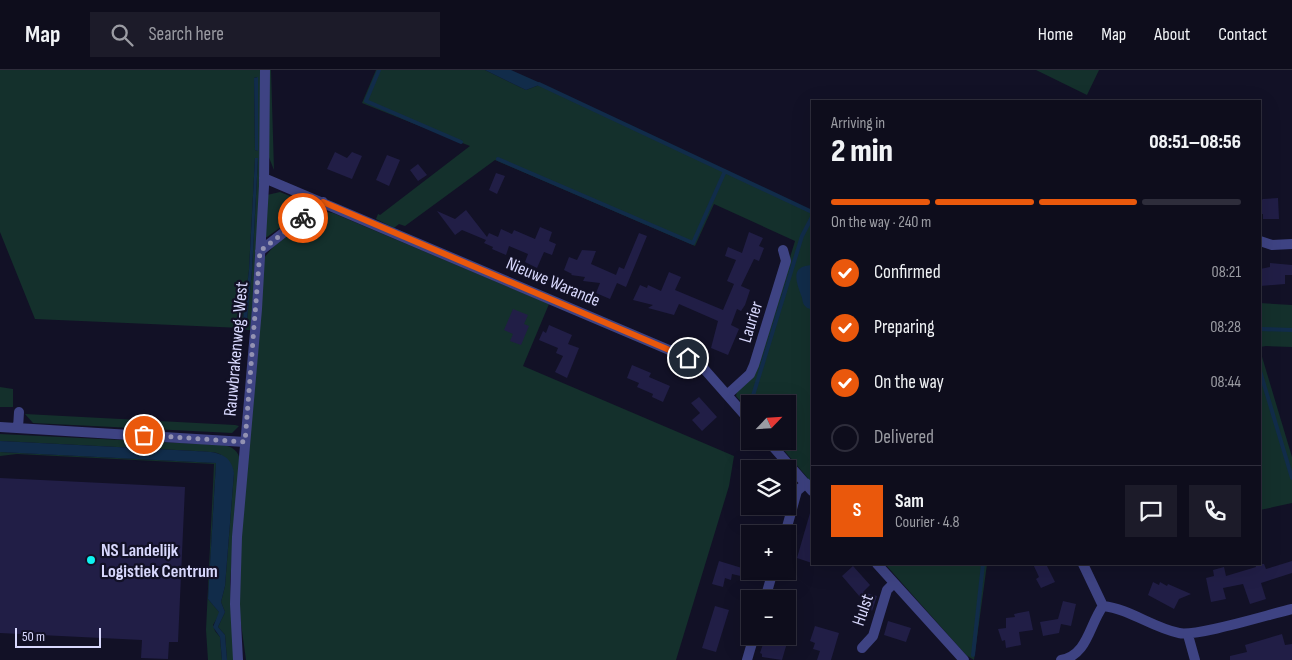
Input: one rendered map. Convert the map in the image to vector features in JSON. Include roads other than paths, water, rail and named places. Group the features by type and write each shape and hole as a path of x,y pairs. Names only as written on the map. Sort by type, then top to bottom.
{"street":[{"name":"Rauwbrakenweg-West","path":"238,660 235,604 237,537 260,251 264,178 264,70"},
{"name":"Nieuwe Warande","path":"264,178 688,358 705,370 741,410"},
{"path":"260,251 323,202"},
{"path":"1261,241 1272,245 1292,244"},
{"name":"Laurier","path":"727,395 750,374 754,366 786,262 783,250"},
{"path":"18,428 19,412"},
{"path":"0,427 245,442"},
{"path":"776,450 809,487 798,491 788,525"},
{"path":"879,565 964,660"},
{"path":"1083,565 1103,606"},
{"name":"Hulst","path":"862,648 873,636 887,590 894,583"},
{"path":"1103,606 1115,607 1170,630 1188,635 1292,609"},
{"path":"1060,660 1076,653 1083,646 1096,615 1103,606"},
{"path":"1188,635 1194,660"},
{"path":"747,660 751,645"}],"water":[{"path":"485,70 511,70 538,82 539,85 526,90"},
{"path":"258,77 258,151 255,150 254,78"},
{"path":"255,158 258,158 252,270 246,330 242,328 249,270"},
{"path":"811,265 811,309 808,309 803,304 796,280 798,271 805,266"},
{"path":"0,441 208,452 220,454 229,460 234,473 225,586 221,602 225,612 218,627 225,635 227,660 222,660 220,637 213,627 219,612 208,599 216,463 0,452"}],"waterway":[{"path":"379,70 366,101 461,142"},
{"path":"539,84 811,212"},
{"path":"498,159 693,243 725,171"},
{"path":"753,395 802,236 811,219"},
{"path":"1261,329 1292,330"},
{"path":"1261,374 1292,478"},
{"path":"973,655 983,565"}],"place":[{"name":"NS Landelijk Logistiek Centrum","path":"91,560"}]}
